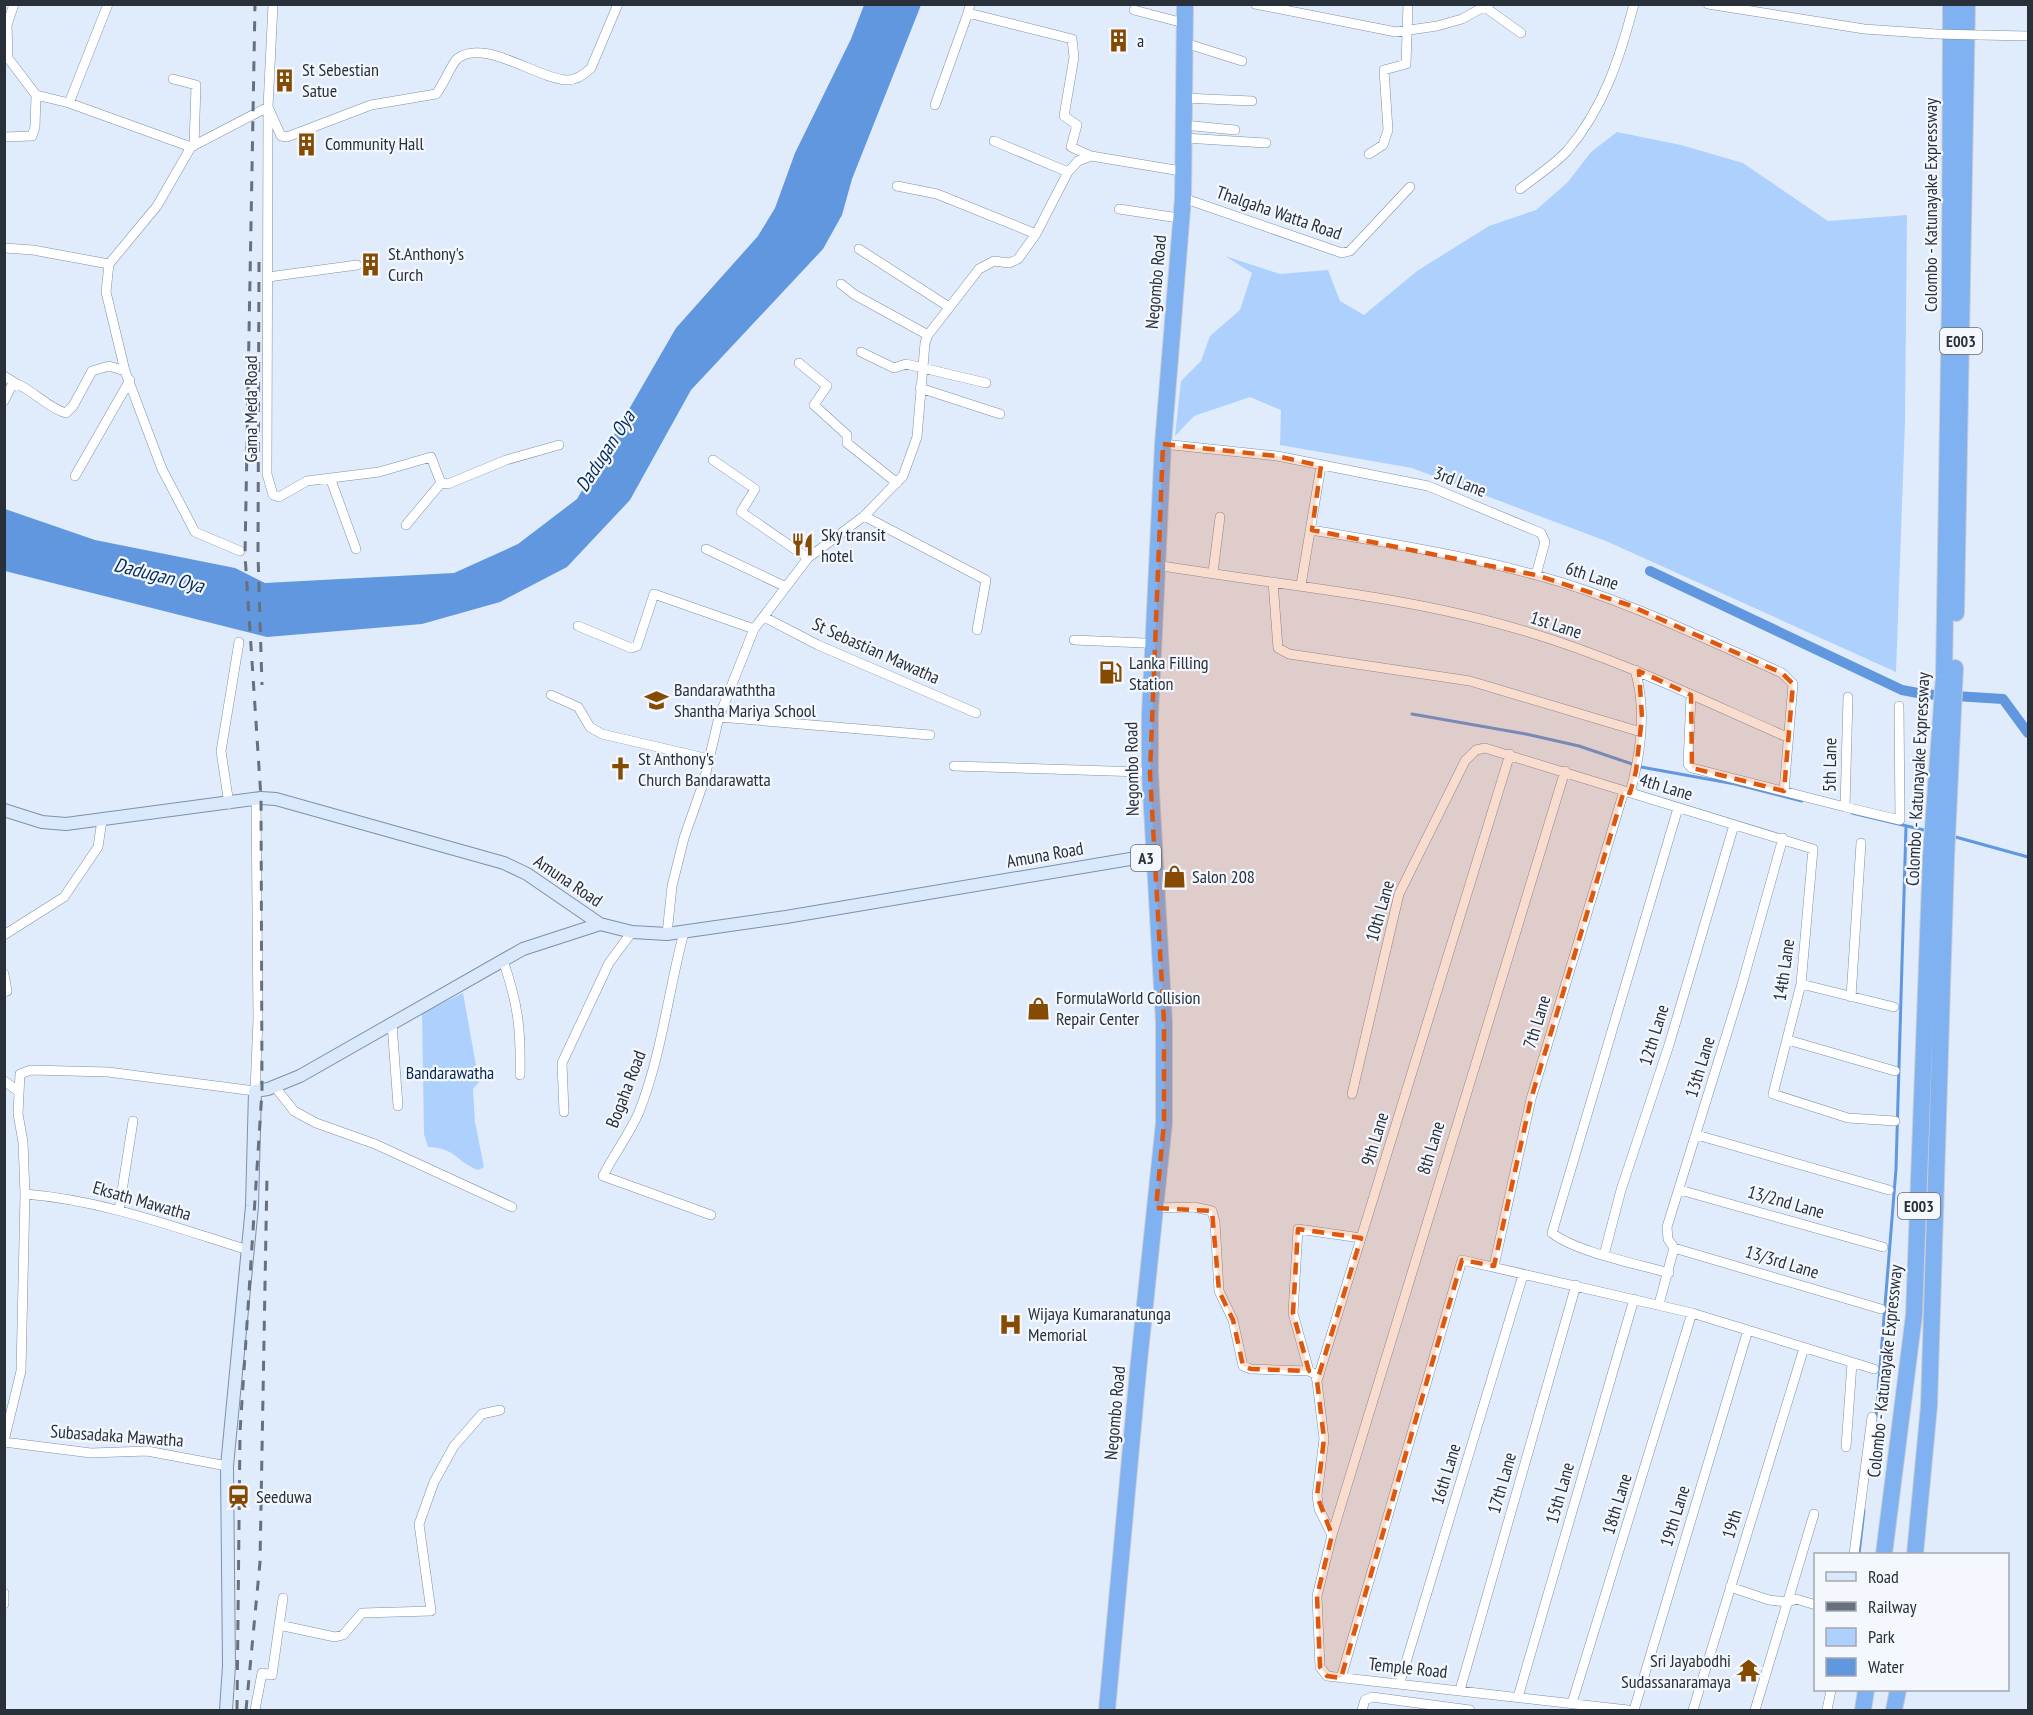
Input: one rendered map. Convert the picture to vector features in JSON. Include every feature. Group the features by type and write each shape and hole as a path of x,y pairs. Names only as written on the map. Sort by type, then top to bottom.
{"highway":[{"name":"Negombo Road","path":"1097,1710 1155,1121 1150,714 1163,444 1183,198 1185,4"},
{"name":"Colombo - Katunayake Expressway","path":"1949,677 1951,4"},
{"name":"Colombo - Katunayake Expressway","path":"1884,1553 1914,1315 1926,1054 1949,677 1967,4"},
{"name":"Negombo Road","path":"1107,1710 1139,1360 1164,1123 1164,1044 1142,772 1144,643 1154,444 1175,170 1176,13"},
{"name":"Colombo - Katunayake Expressway","path":"1915,1553 1929,1406 1939,857"},
{"path":"1863,1710 1866,1691"},
{"path":"1894,1710 1898,1691"}],"street":[{"path":"4,137 32,136 35,127 36,95 8,58 7,24 14,4"},
{"path":"69,103 108,4"},
{"name":"Gama Meda Road","path":"273,4 268,107 269,490 273,495 279,496 307,481 331,480 379,472 431,457 441,483"},
{"path":"36,95 69,103 193,147 268,107 281,136 287,137 371,105 436,94 447,81 455,60 467,53 495,56 567,80 584,76 591,68 618,4"},
{"path":"1254,4 1321,16 1375,29 1408,32 1462,19 1487,6 1521,33"},
{"path":"1369,154 1383,145 1388,130 1384,70 1406,64 1408,4"},
{"path":"1520,189 1566,152 1592,116 1617,66 1634,4"},
{"path":"1708,4 1864,29 1936,34 2028,36"},
{"path":"935,105 969,9 1072,39 1074,57 1064,116 1077,125 1071,147 1091,156 1175,170"},
{"path":"1134,10 1176,13"},
{"path":"1185,43 1242,61"},
{"path":"173,79 196,85 193,147 157,206 109,264 106,292 128,375 162,469 189,525 195,532 240,551"},
{"path":"1184,98 1252,101"},
{"path":"1184,132 1235,130"},
{"path":"1184,132 1266,143"},
{"path":"994,141 1068,172"},
{"path":"667,934 675,876 719,717 754,629 808,558 864,516 903,476 917,437 920,388 928,335 979,269 994,261 1009,263 1018,259 1036,234 1068,172 1078,161 1091,156"},
{"path":"897,186 937,194 1036,234"},
{"name":"Thalgaha Watta Road","path":"1183,198 1342,253 1350,251 1410,187"},
{"path":"1119,209 1172,217"},
{"path":"4,248 33,250 109,264"},
{"path":"859,249 950,307"},
{"path":"268,277 357,265"},
{"path":"841,284 855,295 928,335"},
{"path":"861,352 894,368 902,364 986,383"},
{"path":"799,363 827,386 814,405 847,435 847,444 897,483"},
{"path":"4,376 33,391 58,411 66,413 73,406 92,371 109,366 128,375"},
{"path":"75,476 128,375"},
{"path":"4,400 11,387 17,384"},
{"path":"920,388 1000,414"},
{"name":"3rd Lane","path":"1163,444 1277,456 1428,486 1541,533 1545,542 1536,575"},
{"path":"406,525 441,483 448,484 506,460 559,445"},
{"path":"713,460 755,489 741,512 808,558"},
{"path":"1301,585 1321,466"},
{"path":"331,480 356,549"},
{"path":"864,516 986,580 977,630"},
{"path":"1213,572 1220,517"},
{"name":"6th Lane","path":"1312,530 1421,549 1536,575 1629,605 1782,673 1793,684 1789,738"},
{"path":"706,549 786,587"},
{"name":"1st Lane","path":"1157,565 1301,585 1431,608 1527,632 1635,670 1789,738"},
{"path":"1273,582 1278,648 1288,654 1470,681 1641,732"},
{"path":"578,626 631,648 637,646 654,594 754,629"},
{"name":"St Sebastian Mawatha","path":"764,617 818,645 976,713"},
{"path":"1074,640 1144,643"},
{"path":"229,804 221,751 239,642"},
{"name":"7th Lane","path":"1494,1266 1530,1099 1627,792 1636,771 1641,732 1640,691 1635,670"},
{"path":"551,695 578,707 590,727 602,734 709,759"},
{"path":"1691,695 1688,764 1692,768 1845,807"},
{"name":"5th Lane","path":"1848,697 1845,807 1900,820 1899,706"},
{"path":"719,717 930,735"},
{"path":"1785,791 1789,738"},
{"name":"10th Lane","path":"1352,1094 1399,894 1465,761 1476,750 1485,748 1510,754"},
{"name":"4th Lane","path":"1510,754 1813,849"},
{"name":"9th Lane","path":"1332,1535 1319,1509 1317,1496 1324,1439 1317,1381 1510,754"},
{"path":"954,766 1142,772"},
{"name":"8th Lane","path":"1332,1535 1565,771"},
{"path":"226,1710 229,1666 227,1466 248,1250 258,1020 256,799"},
{"name":"Amuna Road","path":"4,810 57,824 256,799 284,800 504,863 527,874 600,924 632,932 667,934 1150,855"},
{"path":"1669,1273 1604,1255 1559,1239 1552,1233 1677,807"},
{"path":"4,935 64,897 98,847 102,820"},
{"name":"12th Lane","path":"1604,1255 1621,1190 1669,1045 1734,825"},
{"name":"13th Lane","path":"1659,1304 1674,1248 1668,1239 1667,1227 1697,1135 1783,838"},
{"path":"1851,997 1861,843"},
{"name":"14th Lane","path":"1813,849 1802,984 1773,1094 1848,1118 1895,1121"},
{"path":"4,1441 9,1405 21,1371 25,1194 18,1091 20,1074 31,1070 108,1072 255,1091 275,1087 300,1077 523,949 600,924"},
{"path":"564,1112 562,1064 609,963 632,932"},
{"name":"Bogaha Road","path":"684,932 670,985 659,1052 628,1137 617,1149 603,1176 711,1215"},
{"path":"503,960 516,999 521,1029 520,1075"},
{"path":"4,974 7,991 4,992"},
{"path":"1802,984 1894,1007"},
{"path":"392,1024 398,1106"},
{"path":"1788,1040 1895,1071"},
{"path":"4,1081 18,1091"},
{"path":"275,1087 294,1111 316,1123 375,1144 512,1207"},
{"path":"119,1210 133,1121"},
{"path":"1697,1135 1889,1190"},
{"name":"13/2nd Lane","path":"1680,1190 1883,1247"},
{"name":"Eksath Mawatha","path":"25,1194 68,1197 119,1210 248,1250"},
{"path":"1156,1208 1194,1208 1212,1211 1215,1222 1219,1292 1233,1320 1243,1366 1251,1369 1309,1371 1315,1374 1317,1381"},
{"path":"1309,1371 1293,1313 1298,1229 1361,1238"},
{"name":"13/3rd Lane","path":"1674,1248 1881,1309"},
{"path":"1341,1678 1462,1260 1659,1304 1874,1369"},
{"name":"16th Lane","path":"1400,1682 1523,1275"},
{"name":"17th Lane","path":"1460,1690 1576,1285"},
{"name":"15th Lane","path":"1518,1697 1634,1299"},
{"name":"18th Lane","path":"1572,1704 1692,1313"},
{"name":"19th Lane","path":"1634,1710 1748,1330"},
{"name":"19th","path":"1693,1710 1804,1348"},
{"path":"1846,1447 1852,1363"},
{"path":"279,1625 335,1637 343,1635 362,1613 431,1611 418,1524 434,1482 454,1446 482,1414 500,1410"},
{"path":"1854,1553 1872,1417"},
{"name":"Subasadaka Mawatha","path":"4,1441 92,1453 147,1452 227,1466"},
{"path":"1755,1710 1814,1514"},
{"name":"Temple Road","path":"1332,1535 1317,1596 1320,1667 1327,1676 1400,1682 1628,1710"},
{"path":"1730,1587 1788,1602 1796,1599 1814,1605"},
{"path":"4,1593 4,1604"},
{"path":"255,1710 262,1673 272,1674 283,1598"},
{"path":"1827,1710 1831,1691"},
{"path":"1362,1710 1365,1700 1372,1697 1470,1710"}],"highlighted area":[{"path":"1163,444 1277,456 1321,466 1312,530 1536,575 1629,605 1782,673 1793,684 1784,791 1692,768 1691,695 1639,671 1642,717 1636,771 1630,793 1624,791 1531,1099 1494,1266 1462,1260 1341,1678 1327,1676 1320,1667 1317,1596 1332,1535 1317,1496 1324,1439 1317,1381 1361,1238 1298,1229 1293,1313 1309,1371 1251,1369 1243,1366 1233,1320 1219,1291 1212,1211 1156,1208 1164,1123 1164,1022 1150,773"}],"green space":[{"path":"1617,132 1681,145 1743,163 1828,221 1907,215 1905,421 1896,672 1606,541 1412,468 1280,445 1281,410 1250,397 1194,416 1175,436 1181,381 1201,361 1210,336 1240,310 1252,273 1225,256 1280,274 1328,270 1340,301 1364,315 1417,271 1489,226 1536,210 1568,182 1591,152"},
{"name":"Bandarawatha","path":"463,993 479,1082 473,1089 475,1122 484,1167 478,1170 450,1152 428,1147 424,1134 422,1013"}],"water":[{"name":"Dadugan Oya","path":"864,5 921,5 852,179 842,215 823,249 691,390 630,500 567,567 500,602 422,624 267,637 5,571 5,509 95,540 235,568 265,583 454,573 518,544 577,499 676,328 758,236 775,208 795,153 851,39"}],"waterway":[{"path":"1650,571 1902,690 1923,694 2003,699 2028,733"},
{"path":"1412,714 1526,734 1579,746 1641,767 1735,784 1802,801"},
{"path":"1852,813 1928,831"},
{"path":"1876,1417 1896,1169 1906,826"},
{"path":"1952,836 2028,857"},
{"path":"1859,1553 1864,1510"}],"railway":[{"path":"237,1710 240,1432 262,1091 261,798 245,555 255,4"},
{"path":"259,262 258,555 262,685"},
{"path":"246,1710 260,1562 267,1174"}],"place":[{"name":"a","path":"1119,41"},
{"name":"St Sebestian Satue","path":"284,80"},
{"name":"Community Hall","path":"307,144"},
{"name":"St.Anthony's Curch","path":"370,264"},
{"name":"Sky transit hotel","path":"803,545"},
{"name":"Lanka Filling Station","path":"1111,673"},
{"name":"Bandarawaththa Shantha Mariya School","path":"656,700"},
{"name":"St Anthony's Church Bandarawatta","path":"620,769"},
{"name":"Salon 208","path":"1174,877"},
{"name":"FormulaWorld Collision Repair Center","path":"1038,1008"},
{"name":"Wijaya Kumaranatunga Memorial","path":"1010,1324"},
{"name":"Seeduwa","path":"238,1497"},
{"name":"Sri Jayabodhi Sudassanaramaya","path":"1749,1671"}]}
